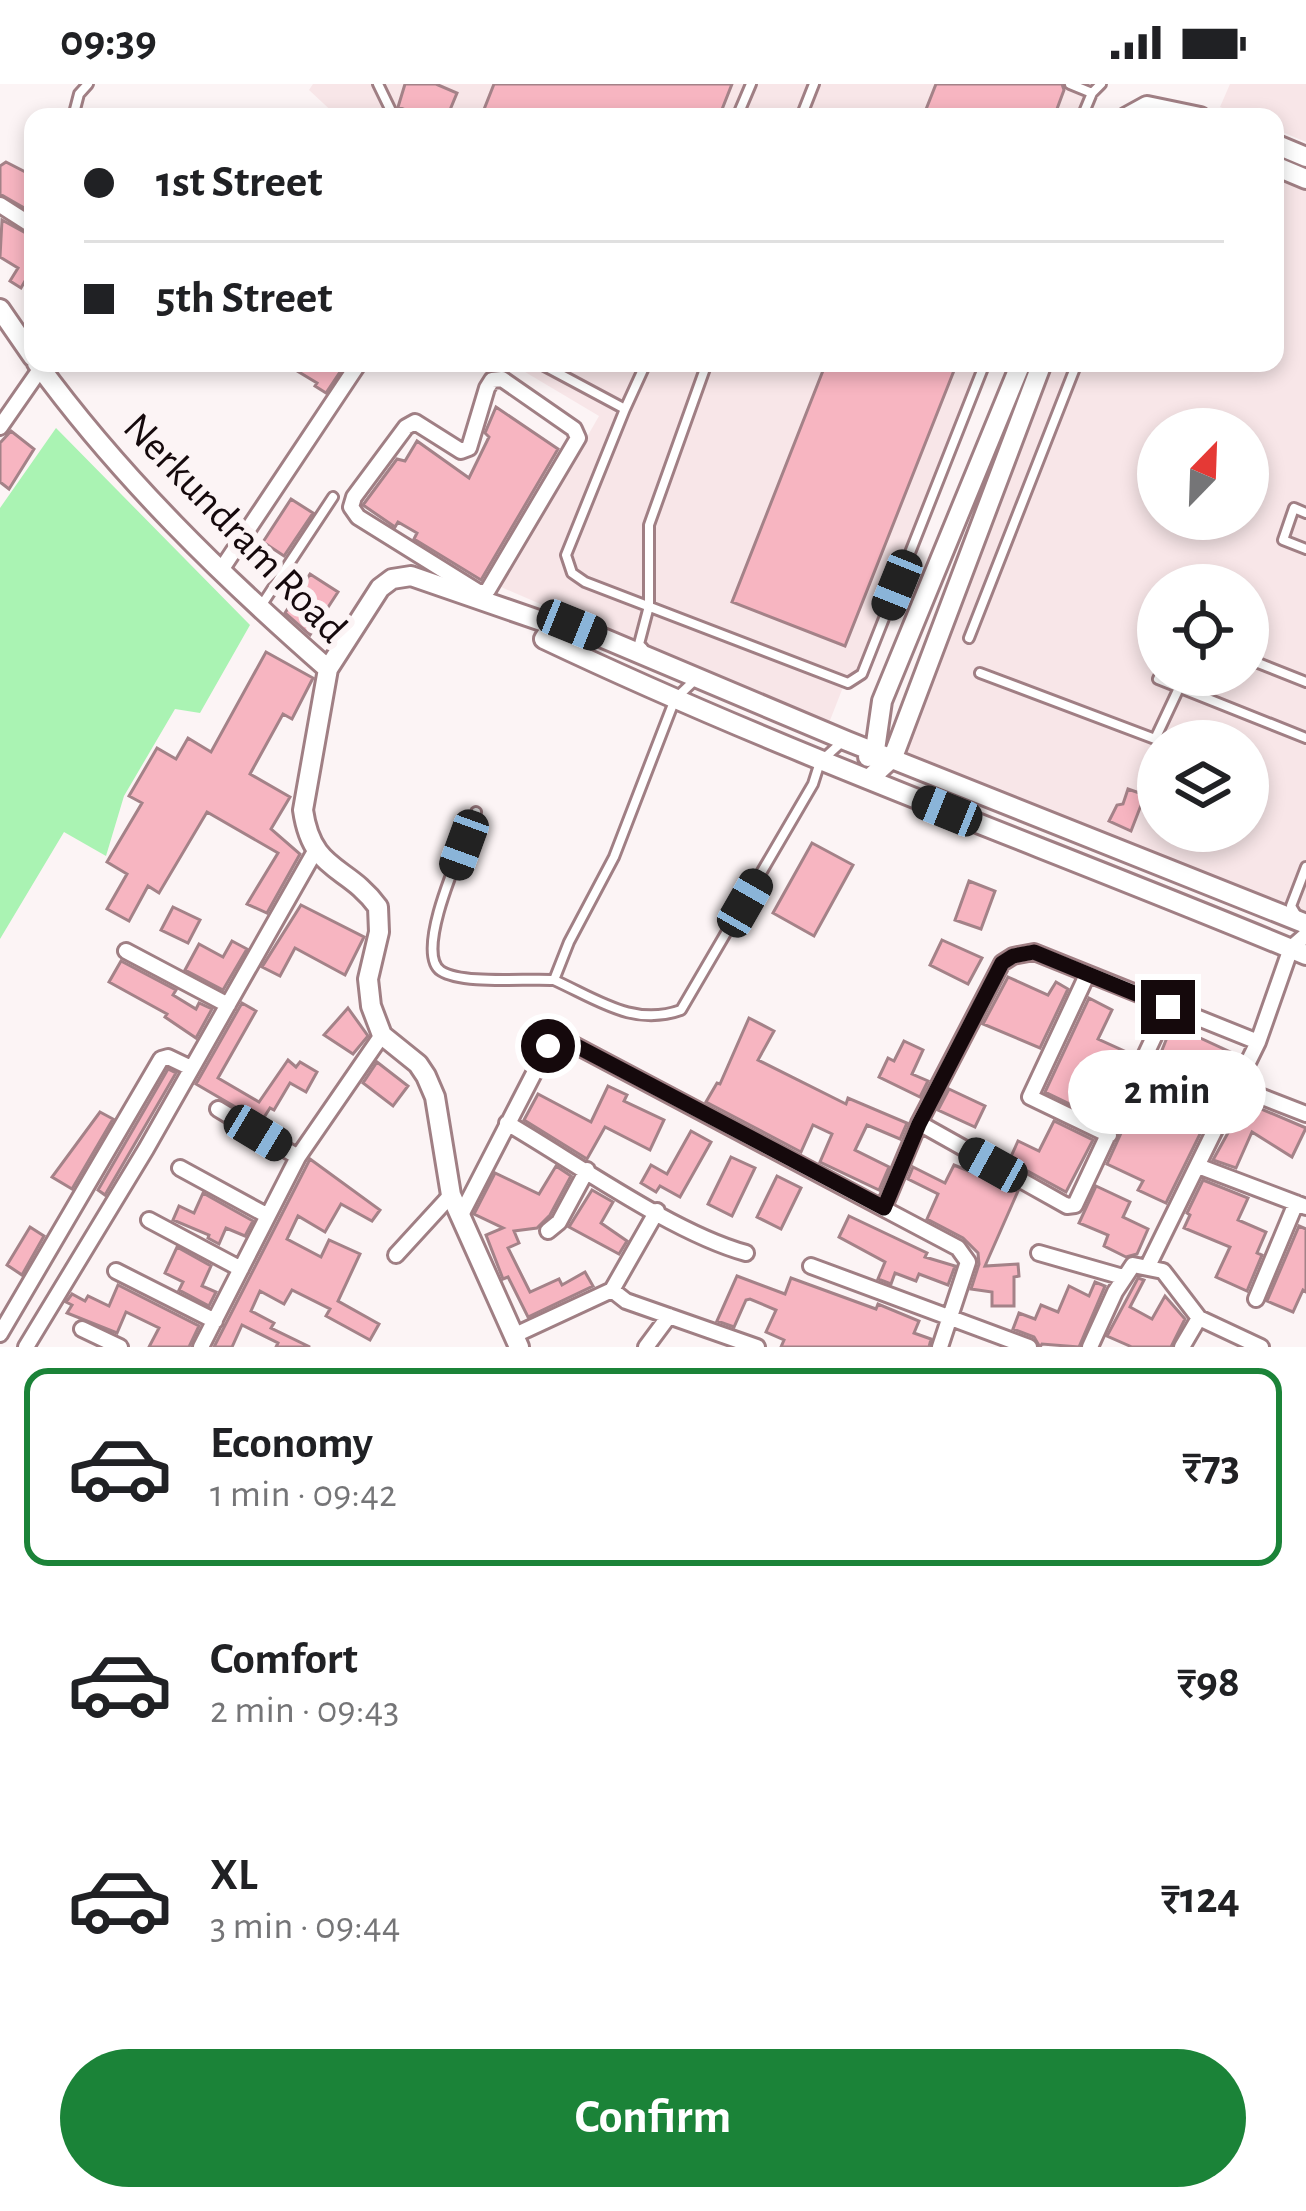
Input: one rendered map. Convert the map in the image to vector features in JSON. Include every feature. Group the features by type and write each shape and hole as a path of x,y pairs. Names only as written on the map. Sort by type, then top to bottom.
{"street":[{"name":"Nerkundram Road","path":"0,309 24,344"},
{"path":"0,428 32,372"},
{"name":"Nerkundram Road","path":"44,372 121,469 259,608 328,669 303,810 314,853"},
{"path":"221,570 353,372"},
{"path":"884,754 882,700 1017,372"},
{"path":"860,776 884,754 1038,372"},
{"path":"328,669 380,588 392,579 449,583 480,593 488,590 578,438 574,429 502,379 492,380 488,388 469,448 461,451 415,422 406,427 354,497 351,507 358,517 449,583 553,625 572,625 884,754 1302,937"},
{"path":"397,542 406,577"},
{"path":"553,625 544,639 820,762 1302,937"},
{"path":"26,1347 314,853 378,907 379,932 368,979 371,1006 382,1035 426,1076 435,1097 451,1195 517,1341 612,1290 657,1211"},
{"path":"1148,1265 1237,1088 1302,937"},
{"path":"126,951 228,1005"},
{"path":"884,1208 919,1124 1002,963 1013,956 1034,952 1258,1042"},
{"path":"1087,975 1030,1096 1108,1135"},
{"path":"919,1124 1071,1206 1078,1201 1168,1007"},
{"path":"201,1347 298,1157 382,1035"},
{"path":"462,1213 548,1046 565,1040 958,1248 968,1258 940,1347"},
{"path":"0,1334 161,1059 168,1057 191,1068"},
{"path":"1237,1088 1306,1114"},
{"path":"218,1109 298,1157"},
{"path":"507,1123 657,1211 746,1253"},
{"path":"1198,1166 1301,1205 1256,1299"},
{"path":"180,1168 268,1216"},
{"path":"548,1231 559,1222 587,1170"},
{"path":"396,1256 451,1195"},
{"path":"149,1220 241,1268"},
{"path":"1039,1253 1123,1277"},
{"path":"1090,1347 1133,1265 1163,1271 1199,1318 1261,1347"},
{"path":"811,1266 1029,1347"},
{"path":"116,1270 214,1321"},
{"path":"612,1290 626,1301 758,1347"},
{"path":"646,1347 669,1316"},
{"path":"1182,1347 1199,1318"},
{"path":"82,1329 120,1347"}],"lane":[{"path":"1070,84 1092,93"},
{"path":"1086,108 1101,84"},
{"path":"556,372 625,409"},
{"path":"642,372 566,555 568,566 577,577 848,683 858,680 981,372"},
{"path":"627,679 650,657 639,644 649,606 649,525 704,372"},
{"path":"969,638 1073,372"},
{"path":"259,608 333,497"},
{"path":"1306,513 1294,508 1282,540 1306,549"},
{"path":"1269,667 1306,682"},
{"path":"980,673 1154,739 1175,696"},
{"path":"554,980 614,857 675,699 698,677"},
{"path":"1199,696 1306,738"},
{"path":"476,812 434,923 430,951 442,971 472,978 554,980 636,1016 657,1019 681,1010 813,784 820,762 844,740"},
{"path":"1302,937 1291,906 1306,867"}],"shaded area":[{"path":"313,84 1105,84 1078,108 328,108 309,90"},
{"path":"1230,84 1306,84 1306,142 1284,133 1284,108 1220,107"},
{"path":"1284,180 1306,189 1306,921 892,754 1048,372 1284,372"},
{"path":"525,372 979,372 861,682 847,677 827,728 501,587 599,416"}],"green space":[{"path":"56,428 250,625 200,713 175,709 124,796 106,856 64,832 0,939 0,508"}],"building":[{"path":"405,84 436,84 457,93 451,108 398,107"},
{"path":"494,84 732,84 723,108 485,108"},
{"path":"936,84 1062,84 1064,90 1057,108 927,108"},
{"path":"6,162 24,171 24,208 0,194 0,166"},
{"path":"2,220 24,232 21,288 10,281 18,268 0,257"},
{"path":"299,372 340,372 326,393"},
{"path":"822,372 953,372 845,646 732,602"},
{"path":"496,407 558,449 481,580 414,539 417,533 398,522 395,527 363,505 397,459 405,461 417,441 469,478 489,437 485,433"},
{"path":"11,431 34,449 9,489 0,482 0,443"},
{"path":"291,499 313,513 284,556 263,542"},
{"path":"310,574 338,592 310,635 285,613"},
{"path":"266,652 313,678 292,719 283,714 250,774 290,797 271,829 300,854 267,913 247,904 278,853 207,812 159,893 148,886 129,921 107,909 127,874 107,862 142,803 129,796 157,748 176,759 188,738 211,752"},
{"path":"1128,789 1137,792 1131,831 1109,821 1117,805 1123,804"},
{"path":"812,843 853,865 814,936 773,913"},
{"path":"969,881 995,891 981,929 955,920"},
{"path":"301,905 364,937 345,975 295,948 280,976 262,967"},
{"path":"173,907 200,920 188,943 161,930"},
{"path":"942,940 982,958 968,984 930,965"},
{"path":"232,941 247,949 223,990 185,970 199,944 223,957"},
{"path":"121,961 176,990 173,995 196,1009 199,1003 212,1009 196,1038 167,1014 109,982"},
{"path":"1008,977 1048,995 1056,982 1068,989 1040,1048 983,1024"},
{"path":"1089,998 1112,1010 1098,1039 1133,1055 1103,1120 1045,1092"},
{"path":"242,1003 256,1011 218,1078 259,1102 288,1060 317,1072 306,1092 290,1083 261,1122 196,1084"},
{"path":"348,1008 368,1036 353,1054 324,1035"},
{"path":"749,1018 774,1031 758,1060 846,1104 848,1098 907,1123 900,1139 867,1125 855,1150 889,1167 879,1190 820,1162 832,1134 813,1125 801,1152 706,1102 720,1084"},
{"path":"1172,1025 1239,1056 1231,1072 1216,1066 1190,1122 1203,1128 1166,1203 1138,1190 1143,1181 1107,1164 1127,1120 1133,1123"},
{"path":"904,1041 923,1050 912,1074 928,1081 920,1097 879,1077"},
{"path":"377,1062 408,1086 393,1106 363,1083"},
{"path":"168,1069 176,1073 105,1195 98,1190"},
{"path":"608,1086 627,1095 624,1101 664,1120 650,1150 605,1127 587,1159 524,1120 538,1094 591,1122"},
{"path":"949,1089 985,1106 975,1127 938,1110"},
{"path":"1245,1102 1306,1128 1292,1157 1252,1132 1236,1168 1213,1160"},
{"path":"100,1112 113,1119 72,1189 52,1177"},
{"path":"1054,1121 1093,1140 1066,1192 1009,1161 1018,1141 1039,1151"},
{"path":"691,1131 711,1142 680,1197 641,1183 651,1165 667,1174"},
{"path":"731,1157 755,1168 732,1216 708,1204"},
{"path":"310,1159 380,1210 372,1221 341,1204 325,1232 298,1216 287,1239 321,1257 329,1240 360,1254 338,1301 379,1324 370,1340 326,1316 330,1309 292,1290 284,1304 260,1291 251,1311 274,1323 271,1328 310,1347 276,1347 278,1343 242,1325 232,1347 214,1347"},
{"path":"954,1165 1018,1191 985,1266 1018,1264 1014,1306 992,1306 992,1292 971,1289 978,1253 963,1238 927,1219 938,1194 908,1179 913,1167 945,1183"},
{"path":"556,1166 571,1176 550,1215 537,1228 514,1231 519,1243 508,1248 530,1292 559,1279 562,1285 585,1272 593,1286 528,1317 508,1277 503,1279 486,1235 503,1228 474,1214 495,1173 539,1194"},
{"path":"777,1176 801,1188 781,1229 757,1217"},
{"path":"1203,1180 1248,1198 1238,1220 1266,1232 1247,1291 1216,1277 1230,1247 1184,1228"},
{"path":"1096,1186 1130,1202 1123,1217 1148,1229 1137,1254 1126,1257 1104,1246 1108,1235 1079,1223"},
{"path":"592,1190 613,1202 601,1223 627,1241 619,1254 569,1227"},
{"path":"203,1193 253,1221 245,1236 226,1228 219,1244 173,1220 179,1206 194,1213"},
{"path":"849,1216 927,1253 925,1257 955,1266 948,1285 919,1274 916,1281 895,1273 891,1284 878,1279 885,1262 839,1237"},
{"path":"1299,1226 1306,1229 1306,1292 1303,1290 1293,1312 1267,1301"},
{"path":"30,1227 44,1236 22,1275 7,1265"},
{"path":"177,1247 211,1266 202,1286 216,1292 209,1306 179,1290 183,1282 165,1273"},
{"path":"737,1276 785,1294 791,1278 876,1309 878,1304 919,1321 914,1333 931,1339 929,1347 781,1347 784,1340 766,1332 776,1310 750,1299 734,1327 717,1321"},
{"path":"1138,1278 1144,1280 1130,1307 1152,1319 1165,1296 1185,1319 1171,1347 1132,1347 1107,1336"},
{"path":"1095,1282 1105,1286 1079,1347 1040,1347 1034,1337 1013,1329 1019,1313 1035,1319 1041,1305 1058,1312 1069,1286 1089,1296"},
{"path":"118,1285 199,1326 189,1347 149,1347 159,1328 126,1312 117,1333 67,1313 72,1305 66,1302 72,1294 109,1306"}],"route":[{"path":"548,1046 557,1039 565,1040 884,1208 919,1124 1002,963 1034,952 1168,1007"}]}
